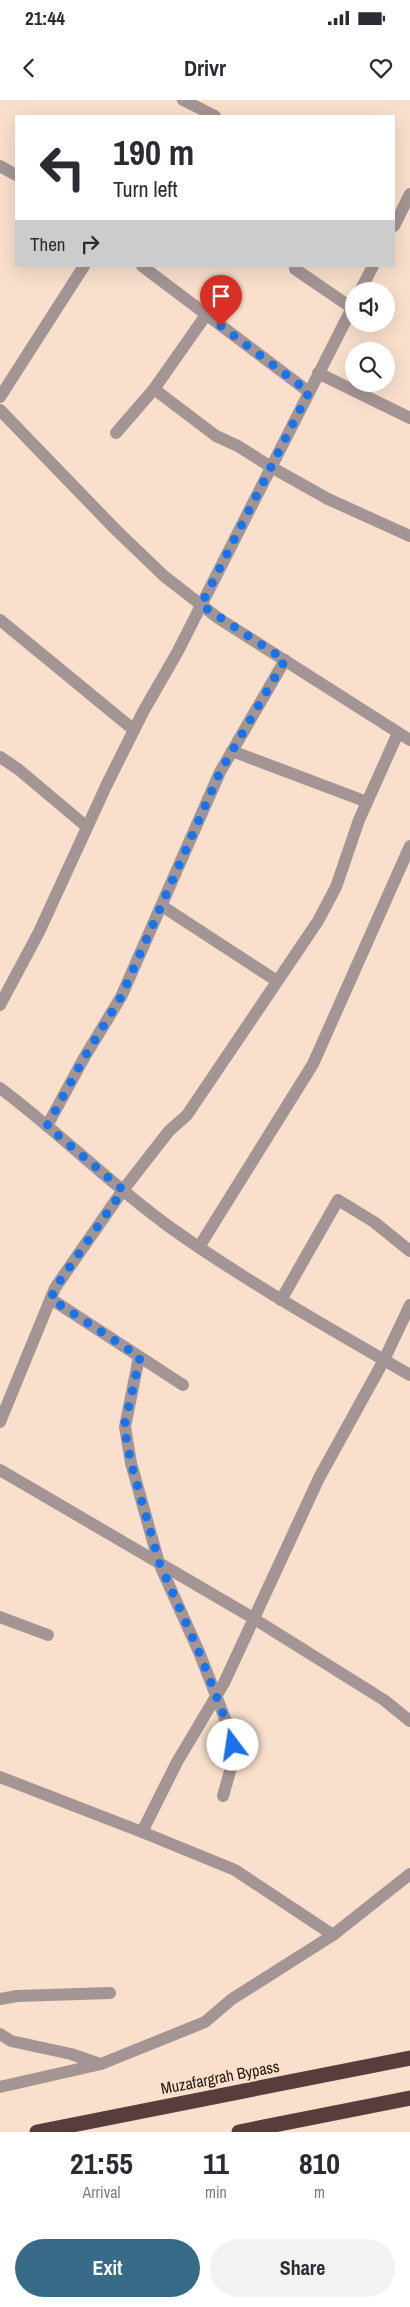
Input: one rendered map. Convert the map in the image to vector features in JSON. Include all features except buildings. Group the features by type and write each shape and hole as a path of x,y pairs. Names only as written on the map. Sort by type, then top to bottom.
{"highway":[{"name":"Muzafargrah Bypass","path":"37,2132 410,2058"},
{"path":"239,2132 410,2098"}],"street":[{"path":"183,100 213,115"},
{"path":"0,166 15,173"},
{"path":"396,217 410,194"},
{"path":"0,396 83,267"},
{"path":"143,267 309,392"},
{"path":"295,267 294,269 345,301"},
{"path":"365,282 372,267"},
{"path":"116,433 154,389 206,315"},
{"path":"0,1004 39,932 134,730 201,605 345,321"},
{"path":"318,373 410,418"},
{"path":"154,389 216,436 238,446 328,499 410,536"},
{"path":"0,410 116,530 164,576 201,605 410,740"},
{"path":"0,620 134,730"},
{"path":"47,1126 84,1058 121,997 202,810 232,751 285,660"},
{"path":"0,1422 3,1406 55,1288 123,1190 168,1131 187,1115 318,920 336,887 367,802 398,734"},
{"path":"232,751 367,802"},
{"path":"0,756 18,768 88,826"},
{"path":"198,1247 313,1064 410,846"},
{"path":"162,906 277,982"},
{"path":"0,1088 123,1190 198,1247 281,1300 410,1375"},
{"path":"281,1300 338,1200 374,1222 410,1251"},
{"path":"51,1299 182,1385"},
{"path":"142,1832 177,1762 224,1683 319,1478 384,1360 410,1305"},
{"path":"140,1357 124,1427 131,1463 159,1562 231,1734 234,1757 223,1796"},
{"path":"0,1470 253,1618 384,1700 410,1721"},
{"path":"0,1617 48,1635"},
{"path":"0,1777 235,1870 333,1935"},
{"path":"0,2088 101,2064 205,2022 232,1999 333,1935 410,1874"},
{"path":"0,1999 17,1996 110,1993"},
{"path":"0,2034 10,2041 71,2054 101,2064"}],"route":[{"path":"221,326 309,392 201,605 218,618 285,660 220,772 121,997 84,1058 47,1126 123,1190 55,1288 51,1299 140,1357 124,1427 131,1463 159,1562 199,1652 231,1734 233,1745"}]}
